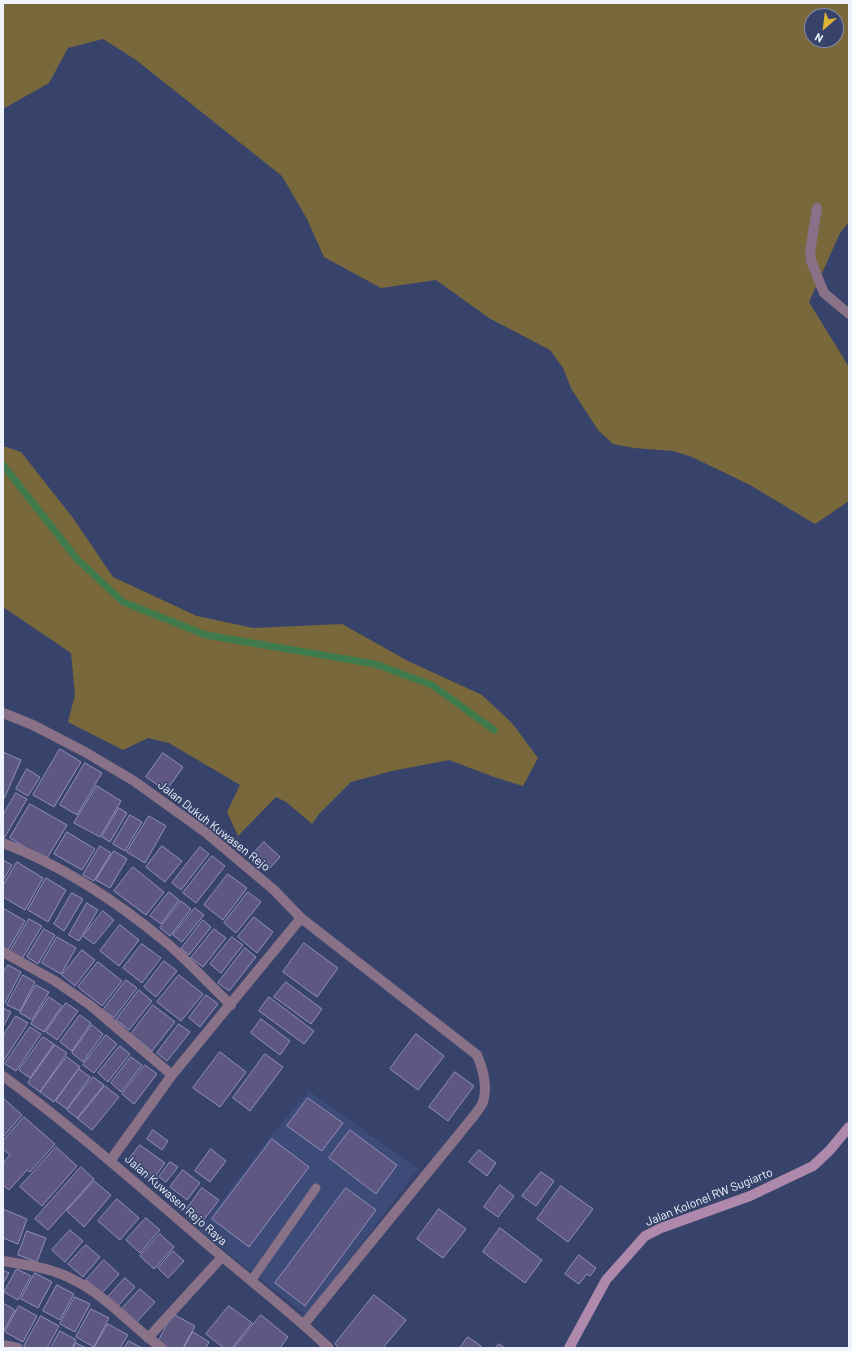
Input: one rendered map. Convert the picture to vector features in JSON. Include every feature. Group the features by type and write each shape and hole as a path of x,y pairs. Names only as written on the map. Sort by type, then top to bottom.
{"main road":[{"name":"Jalan Kolonel RW Sugiarto","path":"569,1348 606,1280 645,1236 661,1228 750,1196 813,1166 830,1150 849,1127"}],"street":[{"path":"817,208 810,252 811,261 824,293 849,314"},
{"name":"Jalan Dukuh Kuwasen Rejo","path":"3,713 33,725 85,752 134,781 222,846 274,890 301,918 477,1055 484,1071 483,1102 304,1324"},
{"path":"3,843 53,864 105,895 168,944 231,1006"},
{"path":"110,1161 172,1075 231,1006 301,918"},
{"path":"3,952 55,981 90,1005 172,1075"},
{"name":"Jalan Kuwasen Rejo Raya","path":"3,1076 44,1106 110,1161 222,1257 304,1324 329,1348"},
{"path":"148,1338 222,1257"},
{"path":"3,1261 47,1269 74,1280 94,1292 162,1348"},
{"path":"3,1345 18,1348"}],"lane":[{"path":"251,1281 316,1188"}],"shaded area":[{"path":"3,3 849,3 849,222 840,233 809,302 849,367 849,501 815,524 750,485 692,457 673,451 634,448 613,444 598,430 572,390 563,368 550,350 489,318 436,280 381,288 324,257 307,219 282,176 136,60 103,39 68,48 49,83 3,109"},
{"path":"3,446 21,452 73,518 113,577 197,616 253,628 342,624 408,661 482,695 512,723 538,758 523,786 449,760 392,771 351,782 319,814 312,824 286,802 276,797 238,836 227,812 240,785 169,743 148,738 123,750 68,722 75,695 71,653 3,607"},
{"path":"309,1091 418,1169 307,1316 199,1230 270,1137"}],"building":[{"path":"60,749 81,762 54,807 33,795"},
{"path":"3,752 21,760 4,799 3,798"},
{"path":"163,753 183,767 166,791 146,777"},
{"path":"85,763 102,773 77,815 60,805"},
{"path":"27,769 40,777 28,796 16,789"},
{"path":"97,786 121,801 100,837 74,823"},
{"path":"16,793 27,799 3,840 3,815"},
{"path":"30,804 67,825 46,860 10,838"},
{"path":"119,808 127,813 110,842 102,837"},
{"path":"130,815 142,822 125,851 113,844"},
{"path":"149,816 166,826 145,863 127,852"},
{"path":"67,832 95,849 82,870 54,854"},
{"path":"264,842 280,857 267,871 251,856"},
{"path":"100,846 111,853 94,881 83,875"},
{"path":"162,846 182,861 165,882 146,867"},
{"path":"200,847 209,854 181,890 172,883"},
{"path":"114,851 127,859 110,888 96,880"},
{"path":"212,856 225,866 196,903 183,893"},
{"path":"3,860 12,865 3,881"},
{"path":"17,862 43,878 25,910 3,897 3,886"},
{"path":"133,867 164,892 146,915 114,891"},
{"path":"228,874 247,888 223,920 204,905"},
{"path":"46,878 66,890 48,922 28,910"},
{"path":"169,892 179,900 161,924 150,916"},
{"path":"248,892 261,902 236,933 224,923"},
{"path":"72,893 83,899 64,931 54,924"},
{"path":"181,901 191,909 170,936 160,928"},
{"path":"87,903 98,910 79,941 69,935"},
{"path":"3,908 25,921 8,950 3,948"},
{"path":"195,908 204,915 182,942 173,935"},
{"path":"103,911 114,920 94,944 83,936"},
{"path":"254,917 273,932 257,953 238,937"},
{"path":"29,919 42,926 22,959 10,952"},
{"path":"203,920 211,927 189,955 181,949"},
{"path":"120,925 139,940 119,966 100,951"},
{"path":"44,929 55,935 38,964 27,957"},
{"path":"214,929 226,938 203,967 191,958"},
{"path":"57,937 76,948 61,974 42,963"},
{"path":"232,937 243,945 221,973 210,964"},
{"path":"304,943 338,968 317,997 283,972"},
{"path":"142,944 161,958 142,983 123,968"},
{"path":"245,948 256,957 229,991 218,983"},
{"path":"82,950 95,960 75,986 62,975"},
{"path":"164,961 177,971 156,997 144,987"},
{"path":"98,962 122,981 102,1006 78,987"},
{"path":"8,965 21,972 5,1003 3,1002 3,973"},
{"path":"23,975 35,982 20,1011 7,1005"},
{"path":"179,975 203,994 181,1021 157,1002"},
{"path":"126,980 137,988 114,1018 103,1010"},
{"path":"286,982 322,1009 311,1024 274,997"},
{"path":"36,985 49,992 32,1020 20,1013"},
{"path":"139,990 152,1001 129,1030 116,1020"},
{"path":"206,995 218,1004 200,1027 189,1018"},
{"path":"49,997 62,1006 44,1032 31,1024"},
{"path":"269,997 314,1031 304,1044 259,1011"},
{"path":"66,1003 78,1011 57,1040 46,1032"},
{"path":"153,1005 175,1022 152,1051 131,1034"},
{"path":"3,1008 11,1012 3,1027"},
{"path":"80,1015 91,1023 72,1051 60,1042"},
{"path":"16,1016 28,1023 3,1062 3,1036"},
{"path":"261,1019 290,1041 280,1055 251,1033"},
{"path":"179,1024 190,1032 167,1061 157,1053"},
{"path":"92,1025 103,1034 83,1062 72,1053"},
{"path":"30,1027 41,1034 16,1071 5,1064"},
{"path":"416,1034 444,1056 418,1090 390,1069"},
{"path":"106,1035 117,1044 94,1073 83,1065"},
{"path":"43,1037 54,1044 30,1078 19,1070"},
{"path":"55,1045 67,1053 40,1092 28,1083"},
{"path":"120,1046 130,1054 108,1082 98,1073"},
{"path":"220,1052 246,1072 220,1107 193,1088"},
{"path":"265,1054 283,1067 250,1111 233,1098"},
{"path":"67,1057 80,1067 54,1102 40,1092"},
{"path":"131,1057 142,1065 121,1092 111,1083"},
{"path":"145,1065 157,1074 134,1104 122,1094"},
{"path":"79,1069 90,1077 67,1109 56,1101"},
{"path":"455,1072 474,1086 448,1121 429,1107"},
{"path":"93,1077 104,1085 77,1118 67,1110"},
{"path":"105,1086 119,1097 92,1130 78,1119"},
{"path":"3,1098 22,1115 4,1136 3,1136"},
{"path":"308,1098 343,1123 322,1151 287,1126"},
{"path":"24,1117 55,1144 30,1172 27,1170 9,1190 3,1185 3,1163 10,1155 3,1149 3,1141"},
{"path":"153,1130 168,1141 162,1150 147,1139"},
{"path":"350,1130 397,1165 376,1194 329,1158"},
{"path":"272,1139 309,1167 249,1247 212,1219"},
{"path":"140,1145 165,1163 152,1181 127,1162"},
{"path":"56,1147 77,1166 42,1206 20,1187"},
{"path":"211,1149 226,1161 210,1182 195,1171"},
{"path":"479,1150 496,1163 487,1176 469,1162"},
{"path":"170,1162 178,1167 166,1182 159,1177"},
{"path":"81,1167 94,1179 48,1230 35,1219"},
{"path":"183,1170 200,1183 187,1200 170,1187"},
{"path":"541,1172 554,1181 536,1206 522,1196"},
{"path":"94,1181 111,1195 84,1227 67,1211"},
{"path":"500,1185 514,1196 498,1217 484,1207"},
{"path":"561,1186 593,1209 568,1242 537,1219"},
{"path":"202,1188 219,1200 203,1221 187,1209"},
{"path":"346,1188 376,1210 305,1306 275,1283"},
{"path":"117,1199 139,1218 120,1240 98,1221"},
{"path":"3,1209 27,1219 18,1244 3,1238"},
{"path":"439,1209 466,1229 443,1258 417,1239"},
{"path":"146,1218 160,1230 140,1253 126,1240"},
{"path":"500,1228 542,1260 525,1283 483,1252"},
{"path":"70,1230 83,1241 65,1262 52,1250"},
{"path":"27,1231 46,1238 37,1262 18,1255"},
{"path":"160,1234 174,1247 154,1269 140,1256"},
{"path":"86,1245 100,1257 83,1277 68,1264"},
{"path":"173,1251 184,1261 168,1278 158,1268"},
{"path":"579,1255 596,1268 590,1276 587,1274 579,1284 565,1274"},
{"path":"104,1260 119,1274 102,1293 86,1280"},
{"path":"17,1269 31,1276 18,1300 4,1292"},
{"path":"3,1270 9,1273 3,1284"},
{"path":"35,1273 52,1282 38,1308 21,1299"},
{"path":"125,1278 135,1287 117,1307 107,1298"},
{"path":"57,1285 74,1294 60,1320 43,1311"},
{"path":"140,1289 155,1302 135,1324 120,1311"},
{"path":"374,1295 406,1320 383,1348 339,1348 335,1344"},
{"path":"75,1297 90,1304 75,1332 60,1324"},
{"path":"3,1303 15,1310 3,1332"},
{"path":"19,1306 37,1316 23,1342 5,1332"},
{"path":"229,1306 252,1323 232,1348 224,1348 206,1334"},
{"path":"91,1309 109,1318 94,1347 76,1337"},
{"path":"173,1314 195,1326 183,1348 168,1348 158,1342"},
{"path":"261,1315 288,1337 280,1348 234,1348"},
{"path":"41,1316 59,1326 47,1348 27,1348 24,1346"},
{"path":"108,1324 128,1335 120,1348 94,1348"},
{"path":"60,1331 76,1340 72,1348 51,1348"},
{"path":"193,1332 209,1342 206,1348 184,1348"},
{"path":"468,1337 481,1346 480,1348 460,1348"},
{"path":"129,1341 142,1348 124,1348"},
{"path":"76,1343 86,1348 73,1348"},
{"path":"499,1344 505,1348 495,1348"}],"waterway":[{"path":"3,465 77,559 123,602 206,635 375,664 432,685 494,730"}]}
